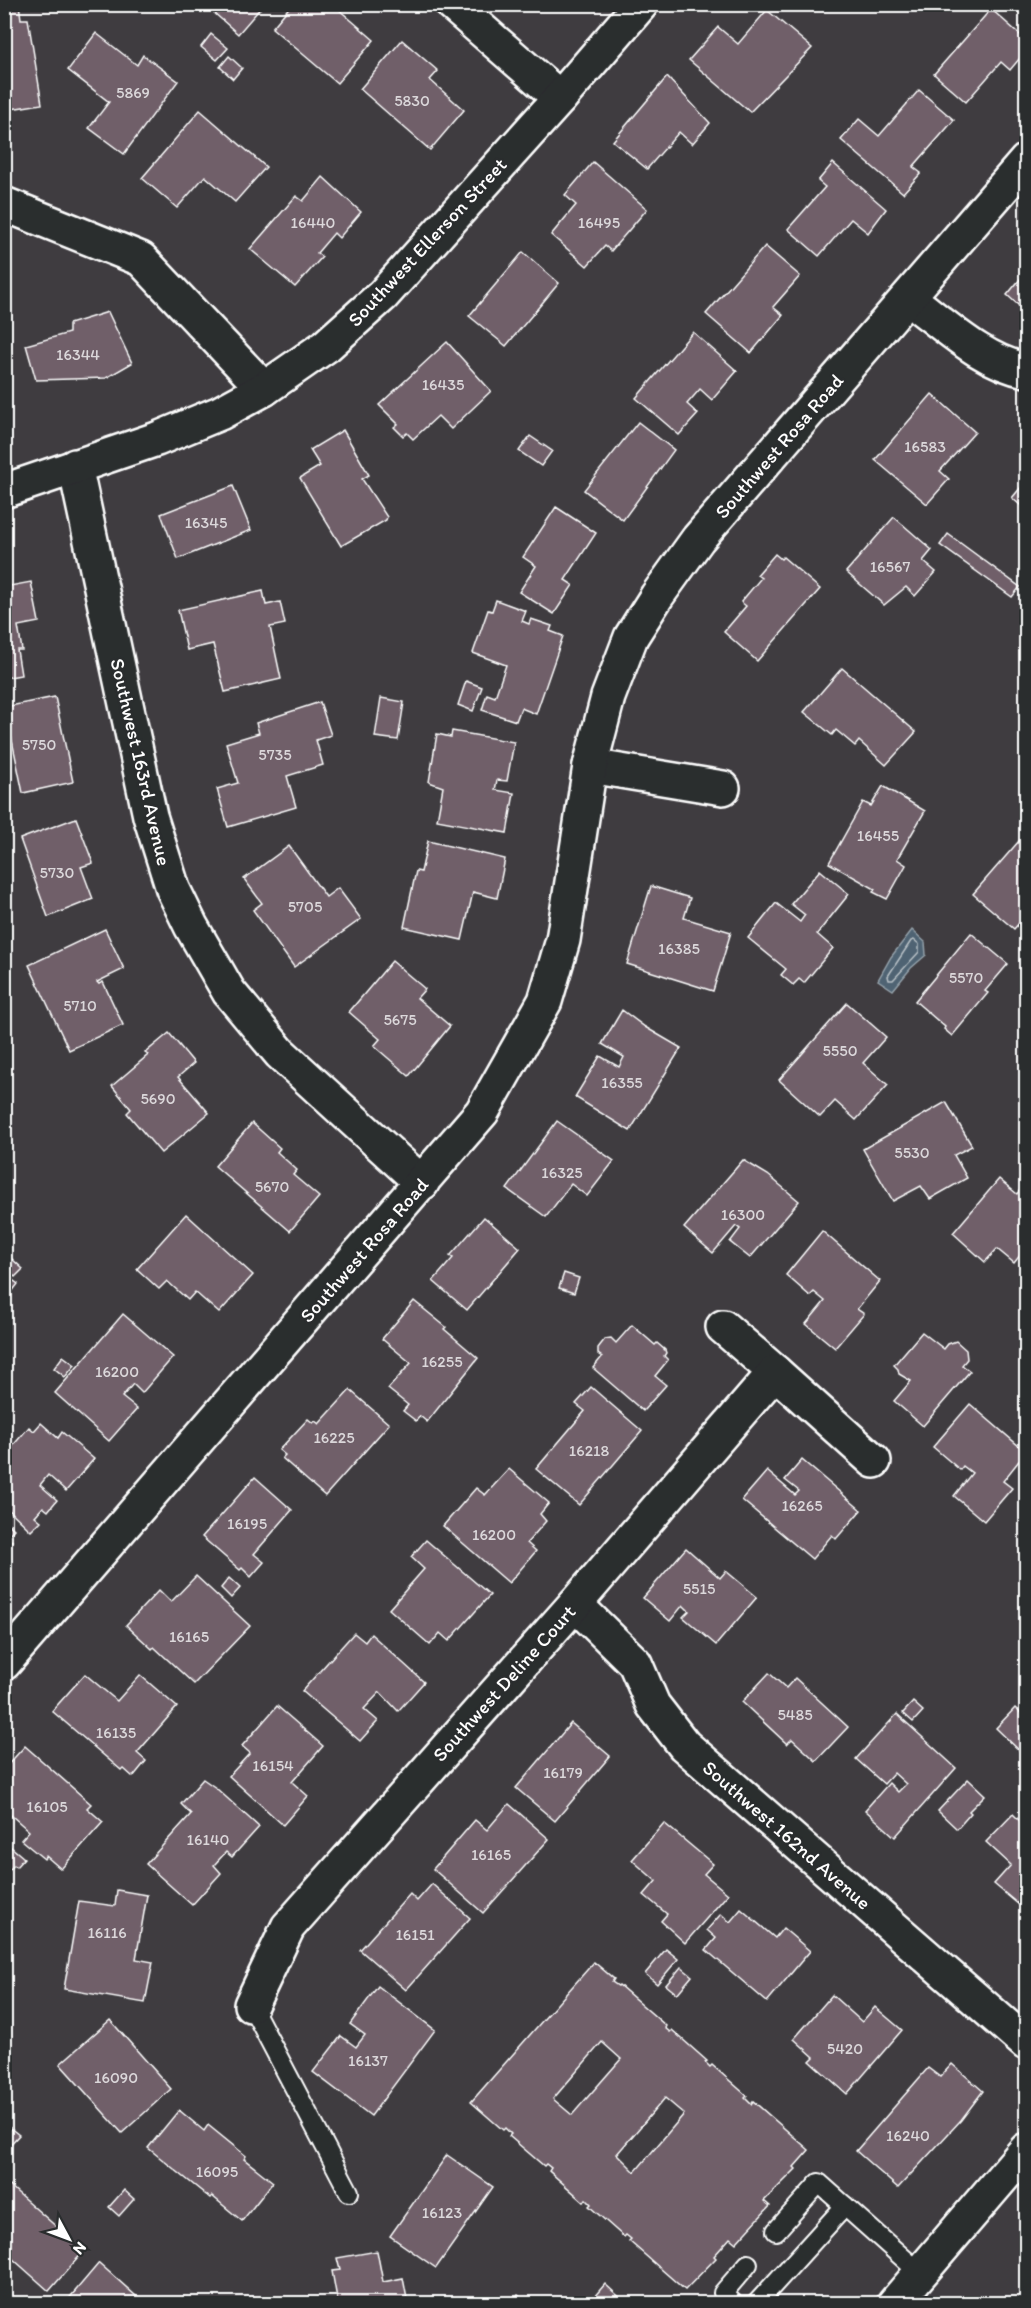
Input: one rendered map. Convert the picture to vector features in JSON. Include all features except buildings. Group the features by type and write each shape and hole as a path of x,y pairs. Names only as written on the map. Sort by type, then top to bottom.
{"street":[{"path":"452,4 560,98"},
{"name":"Southwest Ellerson Street","path":"4,491 158,439 220,413 264,389 326,346 383,295 641,4"},
{"name":"Southwest Rosa Road","path":"4,1663 482,1112 544,1001 563,940 590,766 608,697 631,637 657,596 699,539 1026,161"},
{"path":"4,204 141,259 264,389"},
{"path":"908,298 983,354 1026,370"},
{"name":"Southwest 163rd Avenue","path":"75,466 150,816 173,889 190,926 229,992 273,1046 422,1183"},
{"path":"590,766 723,788"},
{"path":"723,1327 874,1461"},
{"name":"Southwest Deline Court","path":"250,2005 288,1927 575,1604 775,1372"},
{"name":"Southwest 162nd Avenue","path":"575,1604 635,1663 653,1704 684,1745 1026,2043"},
{"path":"894,2304 1026,2150"}],"lane":[{"path":"250,2005 349,2192"},
{"path":"776,2231 819,2182 920,2273"},
{"path":"756,2304 845,2206"},
{"path":"734,2304 723,2293 748,2264"}],"water":[{"path":"912,930 925,942 926,955 911,968 893,990 878,980 891,957"}]}
